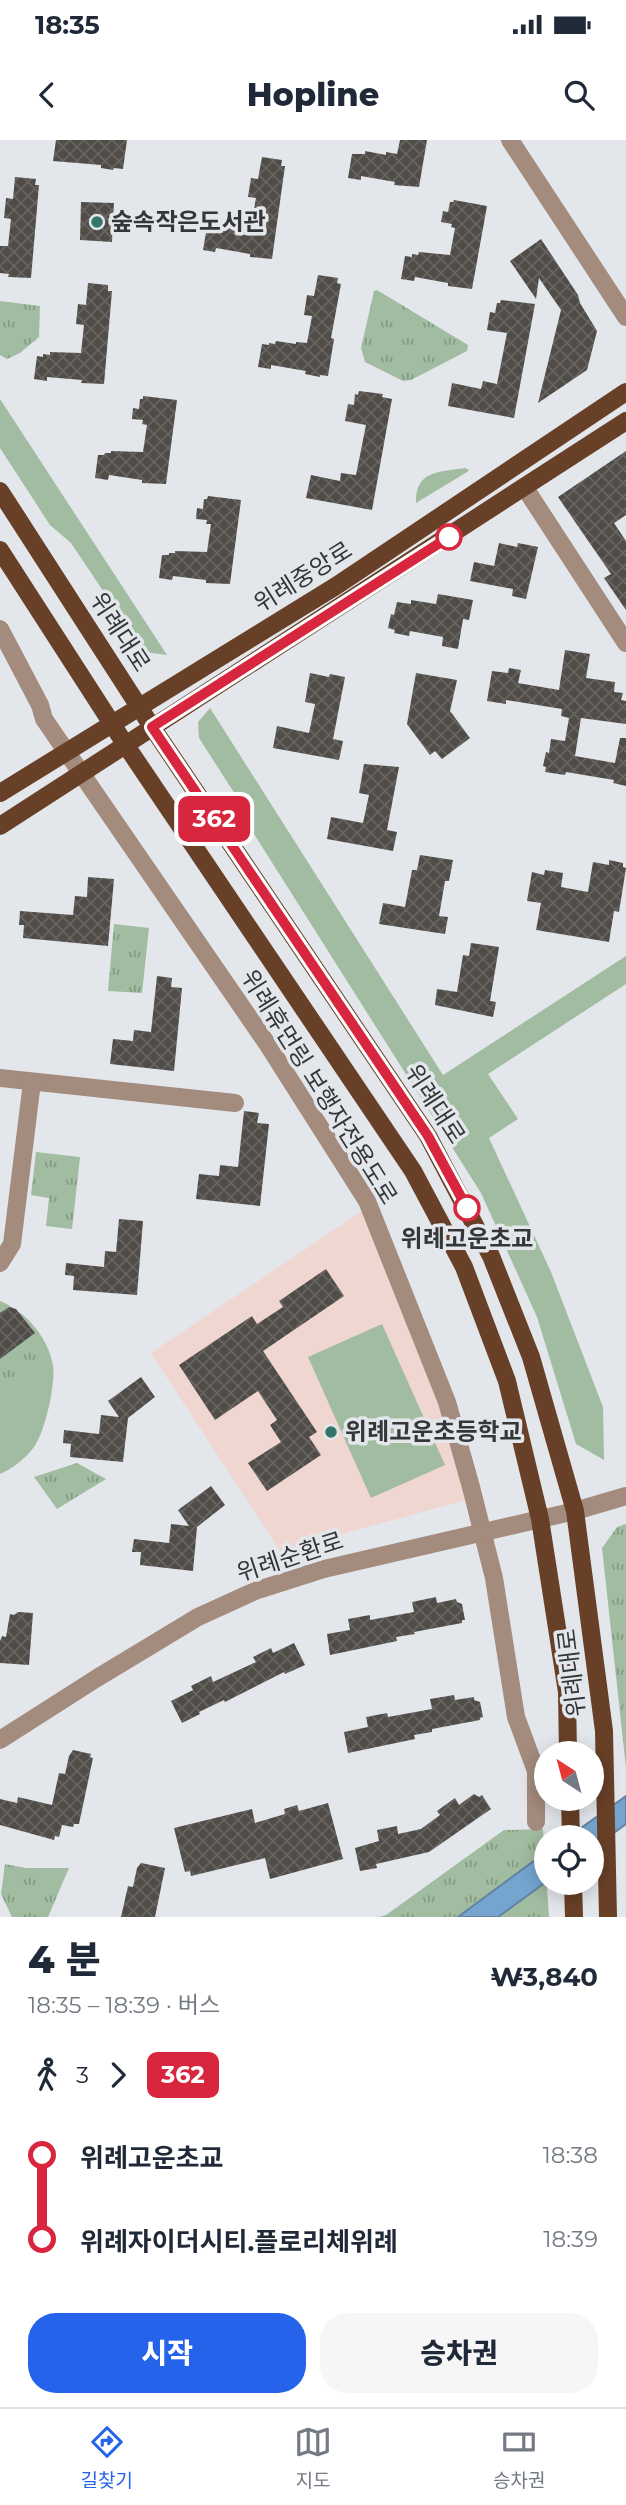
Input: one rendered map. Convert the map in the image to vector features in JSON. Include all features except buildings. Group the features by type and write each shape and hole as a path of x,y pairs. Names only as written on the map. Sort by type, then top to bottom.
{"main road":[{"name":"위례중앙로","path":"0,793 336,586 626,392"},
{"name":"위례중앙로","path":"3,826 125,744 626,421"},
{"name":"위례대로","path":"0,491 152,727 439,1154 491,1256 531,1357 575,1511 605,1758 608,1917"},
{"name":"위례대로","path":"0,550 125,744 413,1171 464,1267 507,1381 540,1519 567,1692 568,1741"},
{"path":"573,1895 574,1917"}],"street":[{"path":"510,140 626,317"},
{"path":"525,488 626,643"},
{"name":"위례휴먼링 보행자전용도로","path":"0,629 40,705 44,719 268,1045 367,1200 447,1402 471,1487 491,1569 516,1717 536,1771 536,1822"},
{"path":"0,1078 235,1103"},
{"path":"0,1263 12,1244 32,1082"},
{"name":"위례순환로","path":"0,1740 198,1617 255,1591 324,1569 575,1511 626,1496"}],"shaded area":[{"name":"위례고운초등학교","path":"374,1203 443,1368 477,1497 280,1551 151,1353"}],"green space":[{"path":"377,290 468,345 467,351 411,380 403,381 365,362 361,348 374,291"},
{"path":"0,301 40,306 39,337 20,353 7,359 0,355"},
{"path":"0,399 167,655 144,652 71,543 50,525 0,448"},
{"path":"465,468 469,470 416,503 417,492 424,478 438,472"},
{"path":"210,708 443,1075 626,956 626,984 488,1074 518,1119 489,1138 551,1272 603,1407 604,1460 576,1444 537,1317 481,1193 254,834 242,805 199,738 198,722"},
{"path":"114,924 149,928 142,993 108,991"},
{"path":"36,1152 80,1157 72,1229 46,1226 49,1198 31,1195"},
{"path":"0,1301 23,1315 38,1331 49,1351 53,1365 53,1383 49,1407 38,1440 23,1459 0,1474"},
{"path":"382,1324 445,1465 371,1498 308,1357"},
{"path":"25,1341 38,1360 0,1386 0,1359"},
{"path":"77,1463 106,1479 57,1509 34,1477"},
{"path":"626,1524 626,1768 602,1548 617,1527"},
{"path":"534,1829 534,1895 548,1895 549,1917 379,1917 386,1915 504,1830"},
{"path":"5,1864 26,1868 69,1868 48,1917 12,1917 1,1894"}],"water":[{"path":"626,1796 626,1824 604,1840 604,1825 585,1825"},
{"path":"534,1861 534,1891 498,1917 458,1917"}],"bus line":[{"name":"362","path":"449,537 152,727 428,1136 467,1208"}],"place":[{"name":"숲속작은도서관","path":"97,222"},
{"name":"위례고운초교","path":"467,1208"},
{"name":"위례고운초등학교","path":"331,1432"}]}
